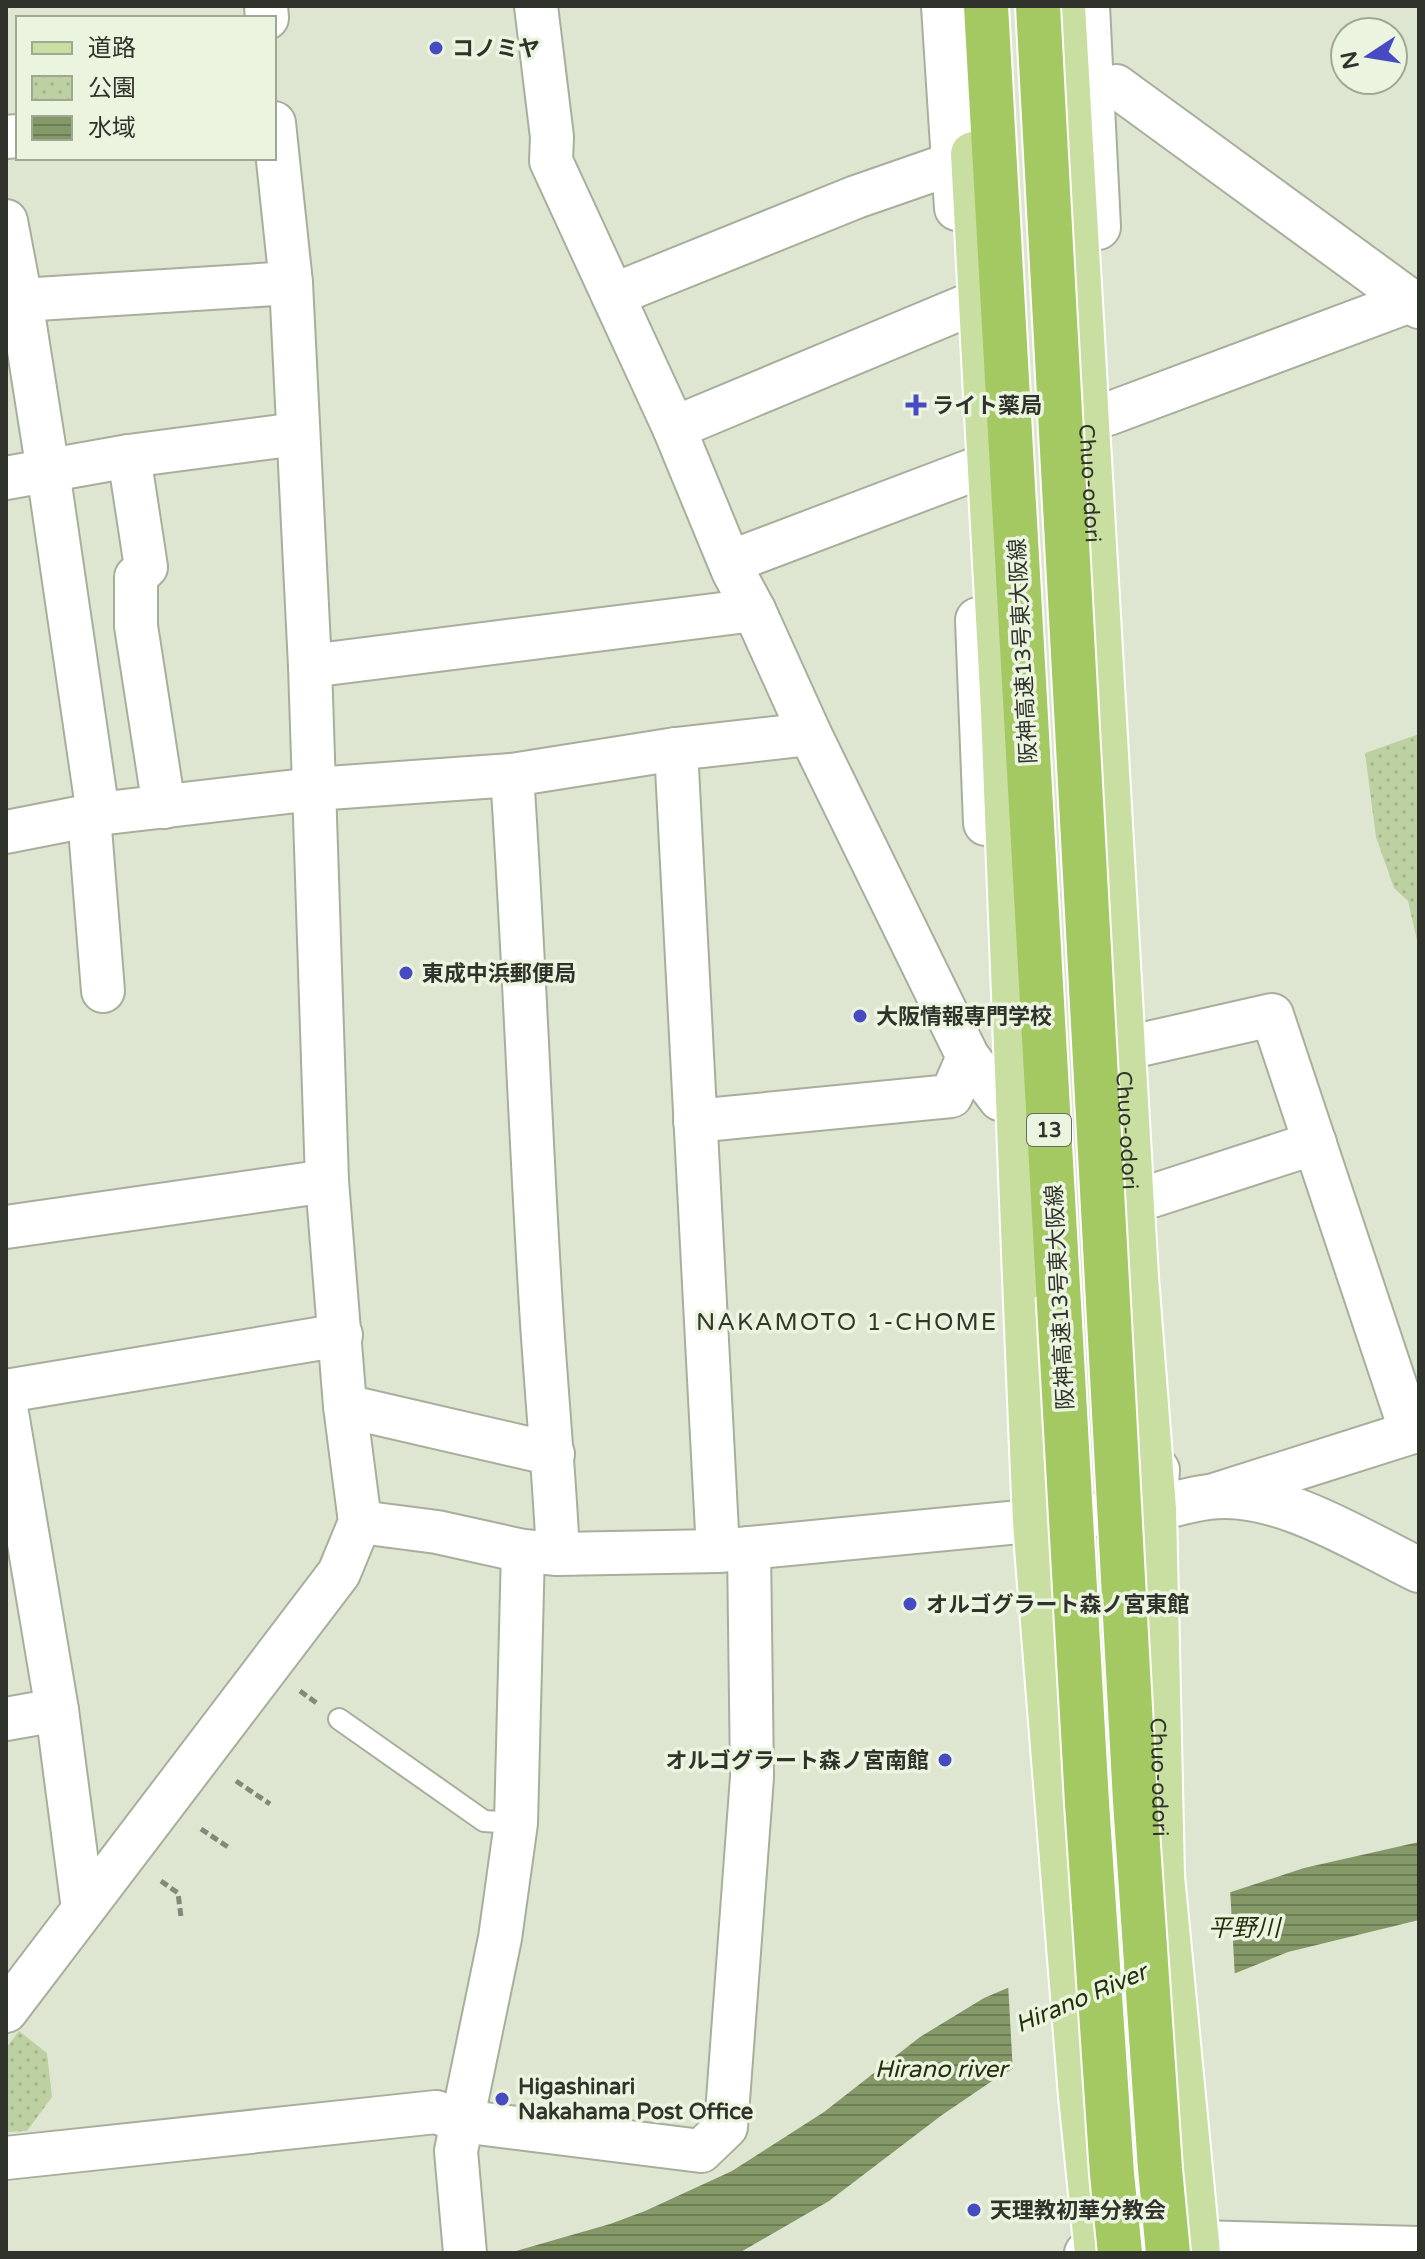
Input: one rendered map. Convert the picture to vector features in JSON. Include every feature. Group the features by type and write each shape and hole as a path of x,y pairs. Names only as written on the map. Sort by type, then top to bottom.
{"highway":[{"name":"阪神高速13号東大阪線","path":"986,6 1087,1803 1112,2174 1100,2253"},
{"name":"13","path":"1038,6 1135,1801 1160,2169 1188,2249"}],"main road":[{"path":"966,6 982,362 1003,711 1035,1522 1081,2096 1100,2253"},
{"name":"Chuo-odori","path":"1063,6 1136,1277 1154,1509 1162,1876 1178,2056 1188,2249"}],"street":[{"path":"536,6 552,137 551,161 810,734 968,1057 1000,1099"},
{"path":"944,6 973,470 980,705 1000,1099 1009,1393 1035,1522"},
{"path":"1087,6 1163,1398 1154,1509"},
{"path":"1090,91 1116,86 1414,304"},
{"path":"6,2011 339,1573 360,1522 345,1406 327,1181 310,666 291,283 276,142"},
{"path":"613,295 856,197 954,163"},
{"path":"7,237 21,300 48,471 94,815 103,991"},
{"path":"21,300 291,283"},
{"path":"1108,414 1414,304"},
{"path":"674,428 964,307"},
{"path":"6,478 129,456 297,434"},
{"path":"129,456 146,567 136,577 136,626 164,807"},
{"path":"730,562 973,470"},
{"path":"310,666 754,610"},
{"path":"6,832 94,815 314,789 512,775 676,749 810,734"},
{"path":"6,2158 436,2112 461,2121 701,2151 726,2127 752,1777 695,1121 676,749"},
{"path":"465,2253 456,2151 500,1938 516,1823 540,1553 553,1454 541,1308 524,951 512,775"},
{"path":"360,1522 437,1532 540,1553 733,1550 1154,1509 1211,1496 1415,1431 1272,1015 1144,1044"},
{"path":"695,1121 951,1096 968,1057"},
{"path":"1152,1196 1315,1143"},
{"path":"6,1227 327,1181"},
{"path":"6,1391 341,1335"},
{"path":"345,1406 553,1454"},
{"path":"6,1407 19,1559 57,1710 83,1909"},
{"path":"1211,1496 1270,1502 1303,1513 1419,1570"},
{"path":"6,1719 57,1710"},
{"path":"1100,2253 1188,2249 1404,2250"}],"lane":[{"path":"331,1713 484,1821 516,1823"}],"path":[{"path":"300,1691 331,1713"},
{"path":"236,1781 270,1804"},
{"path":"201,1829 231,1849"},
{"path":"161,1881 178,1893 181,1917"}],"green space":[{"path":"1419,734 1419,949 1408,901 1394,888 1376,837 1365,753"},
{"path":"19,2031 47,2053 52,2097 27,2131 6,2132 6,2048"}],"water":[{"path":"1419,1842 1419,1920 1288,1952 1054,2046 998,2077 942,2115 829,2201 739,2253 509,2253 610,2224 732,2171 824,2112 920,2037 984,1998 1231,1892 1304,1868"}],"pier":[{"path":"1230,1888 1235,1978 1056,2050 1013,2073 1008,1983"}],"place":[{"name":"コノミヤ","path":"436,48"},
{"name":"ライト薬局","path":"916,405"},
{"name":"東成中浜郵便局","path":"406,973"},
{"name":"大阪情報専門学校","path":"860,1016"},
{"name":"オルゴグラート森ノ宮東館","path":"910,1604"},
{"name":"オルゴグラート森ノ宮南館","path":"945,1760"},
{"name":"Higashinari Nakahama Post Office","path":"502,2099"},
{"name":"天理教初華分教会","path":"974,2210"}],"district":[{"name":"NAKAMOTO 1-CHOME","path":"847,1322"}],"water label":[{"name":"平野川","path":"1244,1928"},
{"name":"Hirano River","path":"1081,1998"},
{"name":"Hirano river","path":"941,2069"}]}
